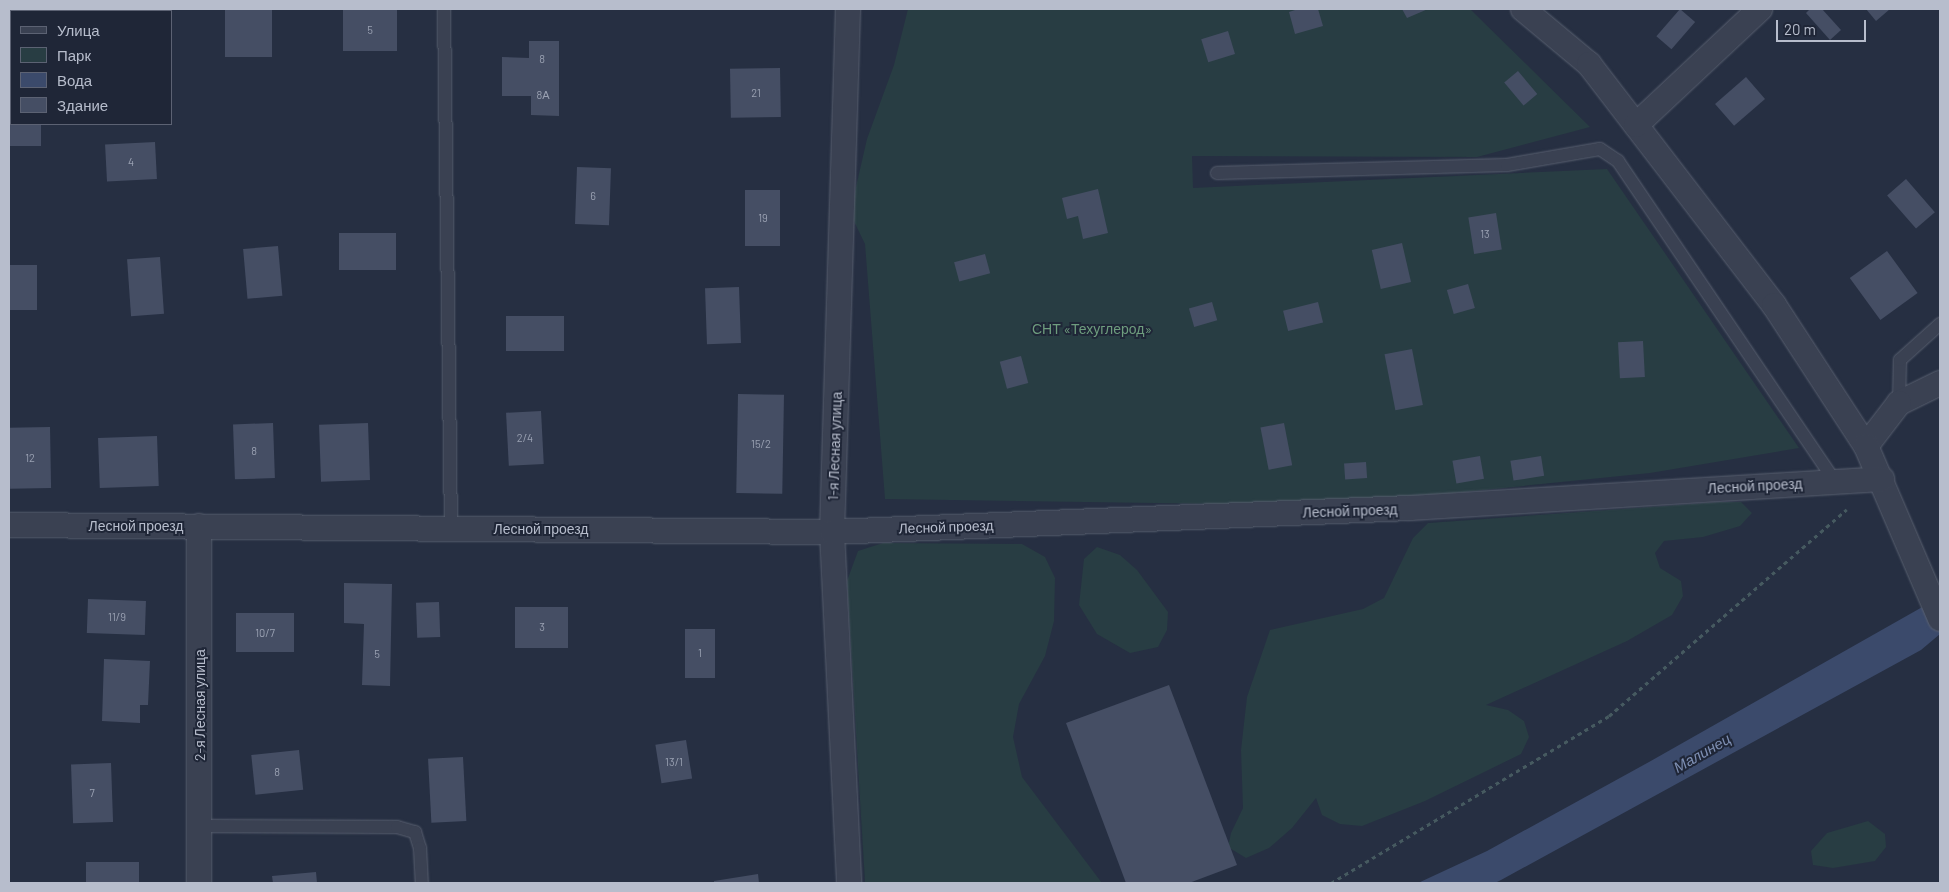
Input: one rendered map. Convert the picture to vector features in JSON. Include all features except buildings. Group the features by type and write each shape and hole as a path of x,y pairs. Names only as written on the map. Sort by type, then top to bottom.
{"street":[{"name":"1-я Лесная улица","path":"848,9 832,532 849,883"},
{"path":"1523,9 1588,64 1774,305 1866,446 1940,619"},
{"path":"1636,125 1760,9"},
{"path":"1866,446 1899,403 1940,383"},
{"name":"Лесной проезд","path":"9,525 832,532 1410,508 1882,480"},
{"name":"2-я Лесная улица","path":"199,526 201,826 199,883"}],"lane":[{"path":"444,9 451,529"},
{"path":"1217,173 1507,165 1600,149 1618,160 1835,482"},
{"path":"1899,403 1900,360 1940,324"},
{"path":"201,826 397,827 415,832 420,848 422,883"}],"path":[{"path":"1331,883 1609,716 1882,480"}],"green space":[{"name":"СНТ «Техуглерод»","path":"908,9 1470,9 1590,127 1477,157 1192,156 1193,188 1607,169 1799,448 1650,473 1405,498 1225,504 885,499 865,244 850,213 867,139 894,65"},
{"path":"1741,502 1752,513 1740,526 1703,537 1664,541 1655,553 1660,568 1681,581 1683,596 1672,615 1627,641 1486,705 1508,710 1524,721 1529,737 1521,754 1425,801 1362,826 1340,824 1322,815 1316,798 1292,828 1269,848 1246,858 1228,847 1231,833 1243,808 1241,750 1247,697 1270,630 1363,609 1384,598 1413,538 1428,523"},
{"path":"883,543 1022,544 1045,557 1055,578 1054,621 1045,656 1019,704 1013,737 1022,777 1102,883 865,883 847,581 858,551"},
{"path":"1097,547 1120,555 1137,570 1168,612 1167,630 1158,647 1130,653 1097,634 1079,605 1084,559"},
{"path":"1868,821 1885,834 1886,847 1875,861 1833,868 1813,865 1811,851 1827,833"}],"water":[{"name":"Малинец","path":"1940,597 1940,634 1921,650 1495,883 1418,883 1487,851 1649,762"}]}
